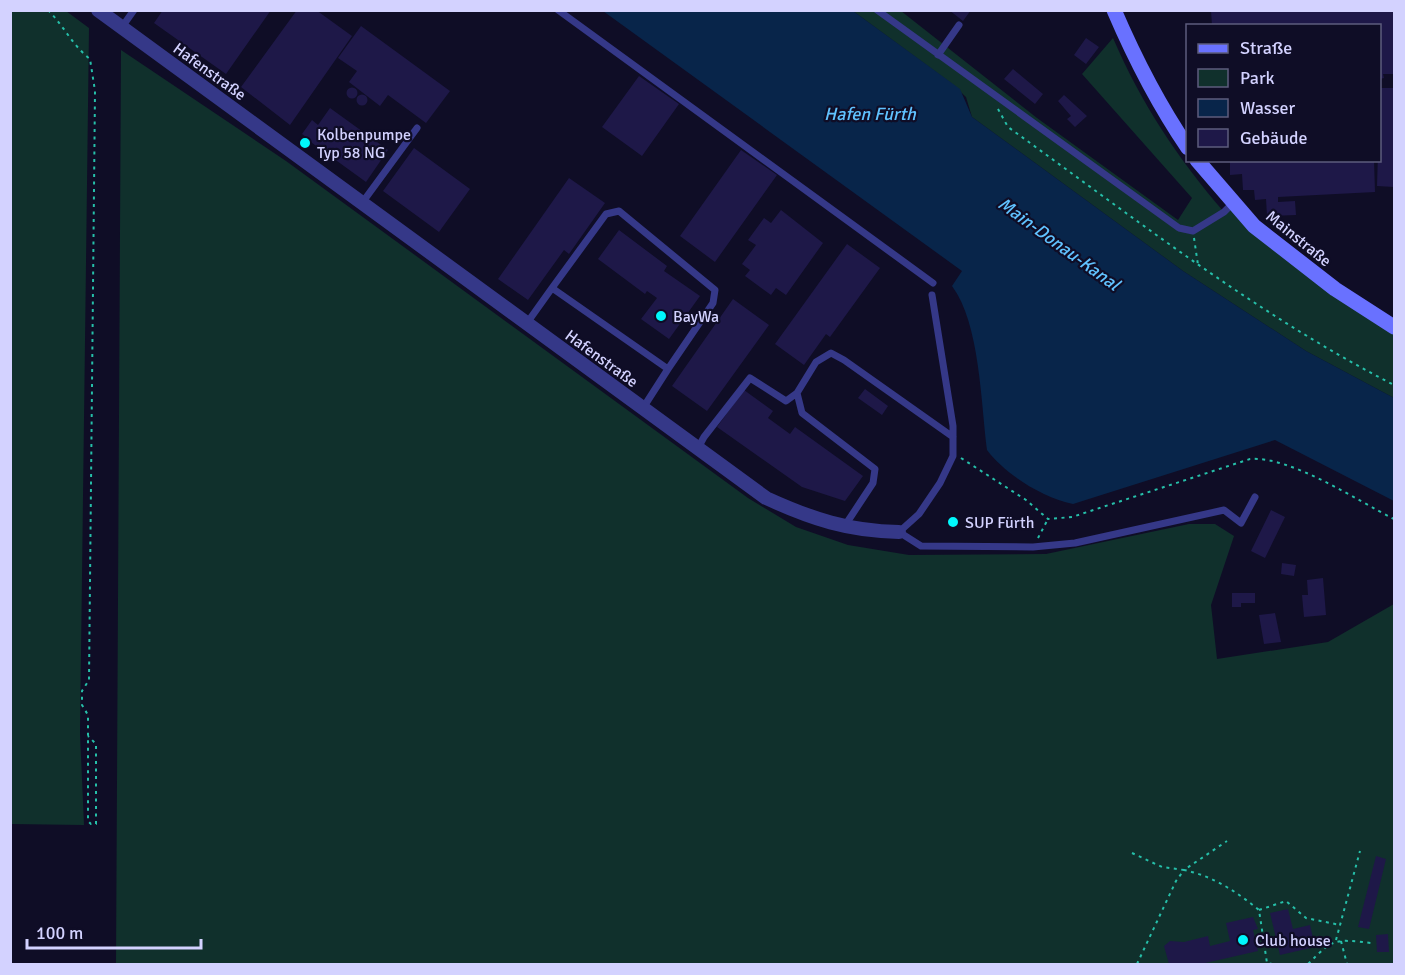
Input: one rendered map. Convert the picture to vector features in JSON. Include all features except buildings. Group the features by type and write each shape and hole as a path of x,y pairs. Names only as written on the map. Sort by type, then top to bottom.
{"main road":[{"path":"1114,10 1137,63 1163,111 1186,145"},
{"name":"Mainstraße","path":"1199,162 1254,226 1335,289 1395,327"}],"street":[{"name":"Hafenstraße","path":"99,10 766,498 811,519 864,532 899,532"}],"lane":[{"path":"122,27 134,10"},
{"path":"558,10 933,283"},
{"path":"878,10 1179,228 1193,231 1233,204"},
{"path":"938,55 959,24"},
{"path":"362,203 417,128"},
{"path":"527,323 606,214 620,211 715,290 713,303 643,408"},
{"path":"552,288 668,369"},
{"path":"932,295 953,437 953,456 940,483 918,514 899,532 921,546 1033,547 1075,543 1224,510 1240,523 1254,498"},
{"path":"698,448 750,378 786,401 797,393 816,362 831,353 953,437"},
{"path":"797,393 802,412 875,469 873,483 844,527"}],"path":[{"path":"48,10 65,27 76,48 90,59 95,91 89,680 82,691 82,705 88,715 88,736 88,821 96,824 96,744 88,736"},
{"path":"988,91 1008,126 1198,265 1348,361 1395,385"},
{"path":"1193,231 1198,265"},
{"path":"953,456 960,457 1026,500 1048,519 1072,518 1250,459 1267,458 1300,470 1395,519"},
{"path":"1033,547 1048,519"},
{"path":"1137,964 1176,881 1184,870 1227,841"},
{"path":"1336,940 1360,851"},
{"path":"1132,853 1162,867 1200,873 1238,893 1259,910 1267,963 1272,964"},
{"path":"1259,910 1286,901 1306,918 1340,925"},
{"path":"1308,964 1336,940 1371,943"},
{"path":"1341,940 1347,964"}],"green space":[{"path":"11,10 66,11 89,28 80,733 84,825 11,824"},
{"path":"853,11 901,11 1037,118 1178,220 1192,198 1082,74 1113,38 1148,108 1162,130 1191,172 1224,212 1233,203 1394,327 1394,398 1306,351 1183,271 972,117 966,97 951,83"},
{"path":"121,50 286,161 748,498 796,527 848,545 909,555 1046,554 1189,524 1215,524 1234,536 1211,605 1217,659 1328,642 1394,604 1394,964 116,964"}],"water":[{"path":"603,11 853,11 960,89 972,117 1183,271 1306,351 1394,398 1394,501 1275,440 1073,504 1049,496 1026,484 1004,468 987,450 974,342 961,302 952,286 962,271"}],"place":[{"name":"Kolbenpumpe Typ 58 NG","path":"305,143"},
{"name":"BayWa","path":"661,316"},
{"name":"SUP Fürth","path":"953,522"},
{"name":"Club house","path":"1243,940"}],"water label":[{"name":"Hafen Fürth","path":"870,114"},
{"name":"Main-Donau-Kanal","path":"1059,244"}]}
